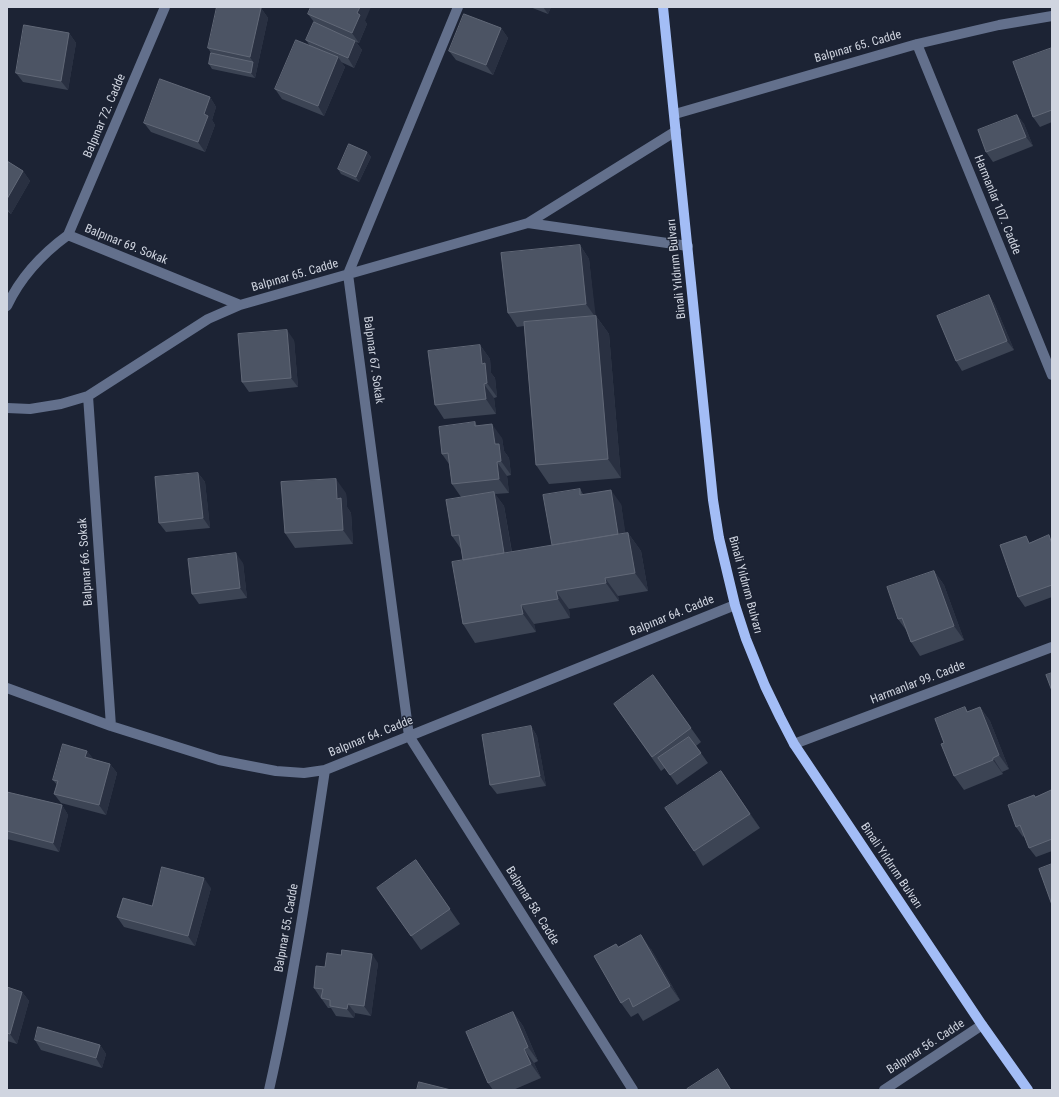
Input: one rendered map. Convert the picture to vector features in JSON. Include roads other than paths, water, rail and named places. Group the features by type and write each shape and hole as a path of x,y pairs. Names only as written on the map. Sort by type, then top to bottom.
{"main road":[{"name":"Binali Yıldırım Bulvarı","path":"663,7 713,500 719,538 735,605 746,639 765,686 794,744 982,1025 1028,1090"}],"street":[{"name":"Balpınar 72. Cadde","path":"68,235 165,7"},
{"path":"348,274 458,7"},
{"name":"Balpınar 65. Cadde","path":"675,114 917,44 999,25 1052,16"},
{"name":"Harmanlar 107. Cadde","path":"917,44 1052,375"},
{"name":"Balpınar 65. Cadde","path":"88,396 208,318 240,305 528,223 676,131"},
{"name":"Balpınar 65. Cadde","path":"528,223 688,246"},
{"name":"Balpınar 69. Sokak","path":"7,306 23,278 36,262 54,245 68,235 240,305"},
{"name":"Balpınar 67. Sokak","path":"348,274 410,736"},
{"path":"7,408 30,409 62,404 88,396"},
{"name":"Balpınar 66. Sokak","path":"88,396 111,726"},
{"name":"Balpınar 64. Cadde","path":"7,688 111,726 219,760 276,771 304,773 324,770 735,605"},
{"name":"Harmanlar 99. Cadde","path":"794,744 1052,647"},
{"name":"Balpınar 58. Cadde","path":"410,736 633,1090"},
{"name":"Balpınar 55. Cadde","path":"269,1090 281,1040 305,905 324,770"},
{"name":"Balpınar 56. Cadde","path":"884,1090 982,1025"}]}
